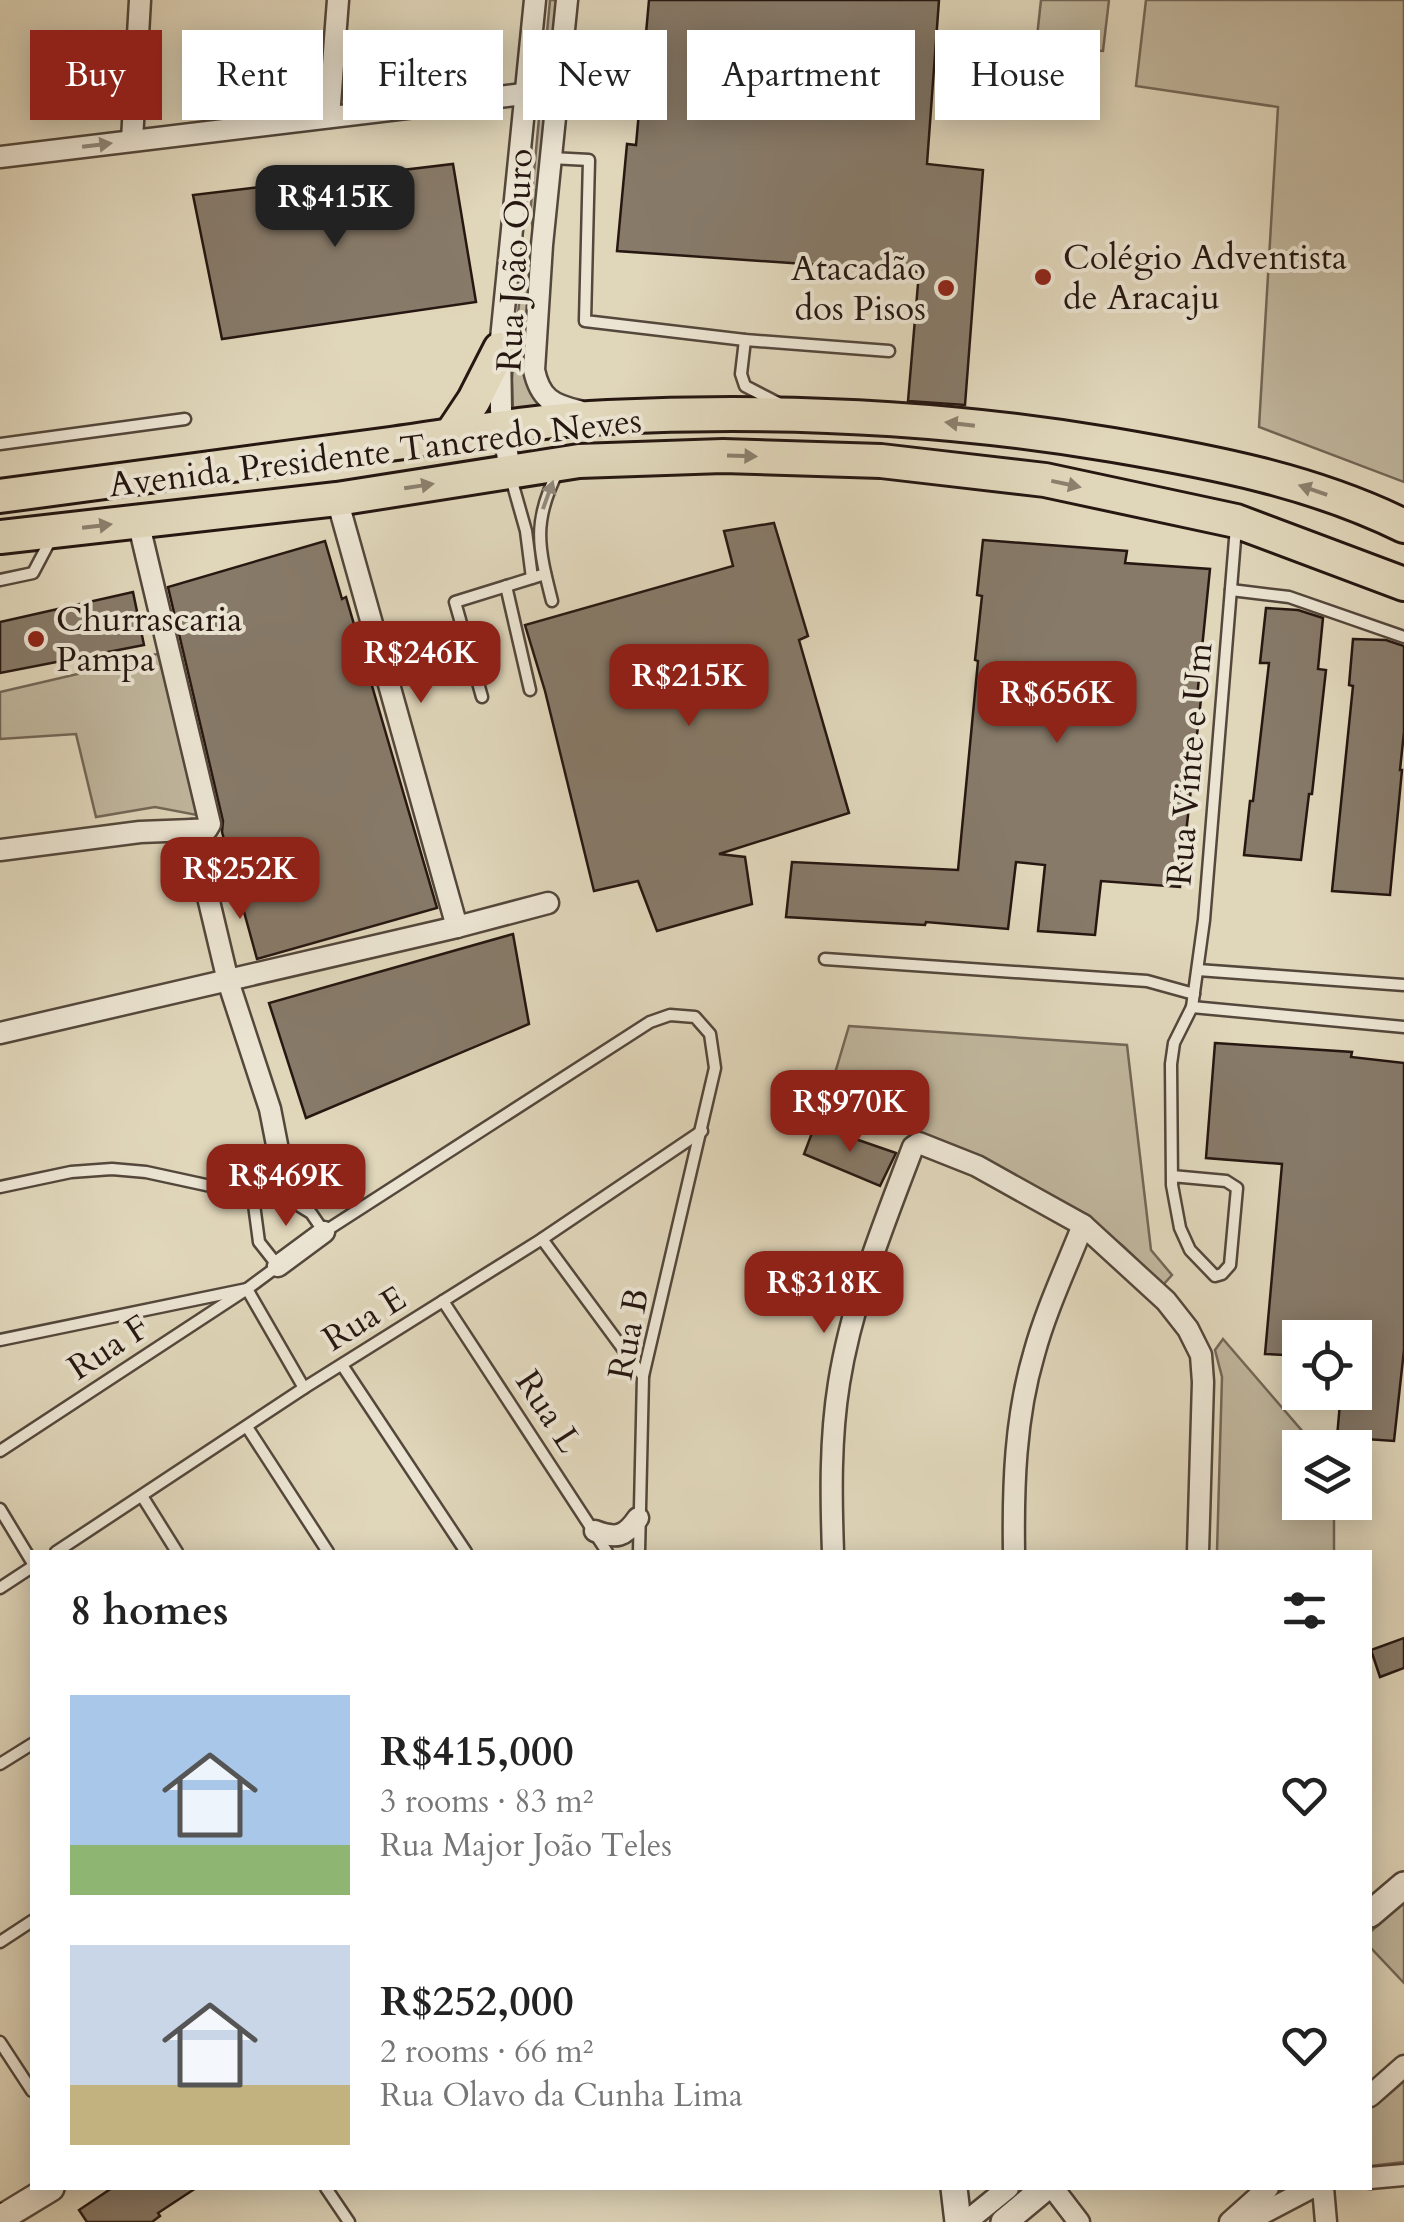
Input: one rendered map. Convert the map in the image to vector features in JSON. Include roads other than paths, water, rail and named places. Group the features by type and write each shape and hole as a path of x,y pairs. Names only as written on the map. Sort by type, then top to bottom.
{"main road":[{"path":"450,436 500,349"},
{"name":"Avenida Presidente Tancredo Neves","path":"0,496 503,427 605,417 732,414 919,419 1077,439 1287,480 1404,526"},
{"name":"Avenida Presidente Tancredo Neves","path":"0,537 337,499 562,464 723,456 881,461 1045,480 1236,521 1404,584"}],"street":[{"path":"132,140 140,0"},
{"path":"329,117 338,0"},
{"name":"Rua João Ouro","path":"530,30 534,0"},
{"name":"Rua João Ouro","path":"567,0 542,244 534,370 537,384 550,402 605,417"},
{"path":"0,157 523,94"},
{"name":"Rua João Ouro","path":"510,473 503,427 500,349 523,94"},
{"path":"512,238 529,247 542,244"},
{"path":"337,499 457,928"},
{"path":"0,850 140,832 207,830 210,824 138,520"},
{"path":"192,830 228,981 270,1109 279,1155"},
{"path":"0,1033 457,928 548,903"},
{"path":"833,1550 831,1479 840,1381 869,1264 915,1144 978,1166 1083,1225 1166,1301 1188,1329 1201,1354 1203,1382 1198,1550"},
{"path":"1014,1550 1013,1486 1027,1382 1042,1328 1083,1225"},
{"path":"278,1266 324,1232"},
{"path":"595,1531 616,1538 628,1532 638,1518"},
{"path":"1372,1912 1404,1886"},
{"path":"1372,2094 1404,2066"},
{"path":"1372,2178 1404,2175"},
{"path":"1,2220 48,2190"},
{"path":"966,2214 1005,2190"},
{"path":"1004,2222 1044,2190"},
{"path":"1055,2190 1079,2222"},
{"path":"1230,2222 1266,2190"},
{"path":"1246,2222 1307,2190"},
{"path":"1323,2190 1326,2222"}],"lane":[{"path":"551,158 589,160 585,321 745,340 889,351"},
{"path":"745,340 745,386 812,416"},
{"path":"0,444 185,419"},
{"path":"552,601 538,527 549,489 562,464"},
{"path":"510,473 526,531 532,578"},
{"name":"Rua Vinte e Um","path":"1172,1181 1226,1180 1238,1188 1230,1265 1222,1274 1215,1276 1207,1270 1190,1250 1180,1228 1172,1181 1171,1056 1192,1007 1198,970 1236,521"},
{"path":"0,580 32,573 54,531"},
{"path":"482,698 455,602 545,574"},
{"path":"506,586 530,690"},
{"path":"1231,590 1290,597 1404,637"},
{"path":"824,959 1147,981 1194,994"},
{"path":"1198,970 1404,985"},
{"path":"1192,1007 1404,1027"},
{"name":"Rua B","path":"324,1232 650,1022 670,1016 695,1017 710,1034 716,1068 644,1376 639,1550"},
{"name":"Rua E","path":"59,1550 304,1388 542,1239 702,1130"},
{"path":"279,1155 282,1201"},
{"path":"0,1187 71,1172 146,1172 304,1208 324,1232"},
{"path":"253,1197 258,1242 278,1266"},
{"path":"542,1239 644,1376"},
{"name":"Rua F","path":"0,1451 278,1266"},
{"path":"0,1340 247,1289 304,1388"},
{"name":"Rua L","path":"443,1301 606,1550"},
{"path":"342,1365 465,1550"},
{"path":"247,1427 327,1550"},
{"path":"142,1496 176,1550"},
{"path":"0,1509 30,1562"},
{"path":"0,1588 30,1566"},
{"path":"0,1764 30,1745"},
{"path":"0,1942 30,1922"},
{"path":"0,2042 30,2088"},
{"path":"327,2190 349,2222"}],"place":[{"name":"Colégio Adventista de Aracaju","path":"1043,277"},
{"name":"Atacadão dos Pisos","path":"946,288"},
{"name":"Churrascaria Pampa","path":"36,639"}]}
